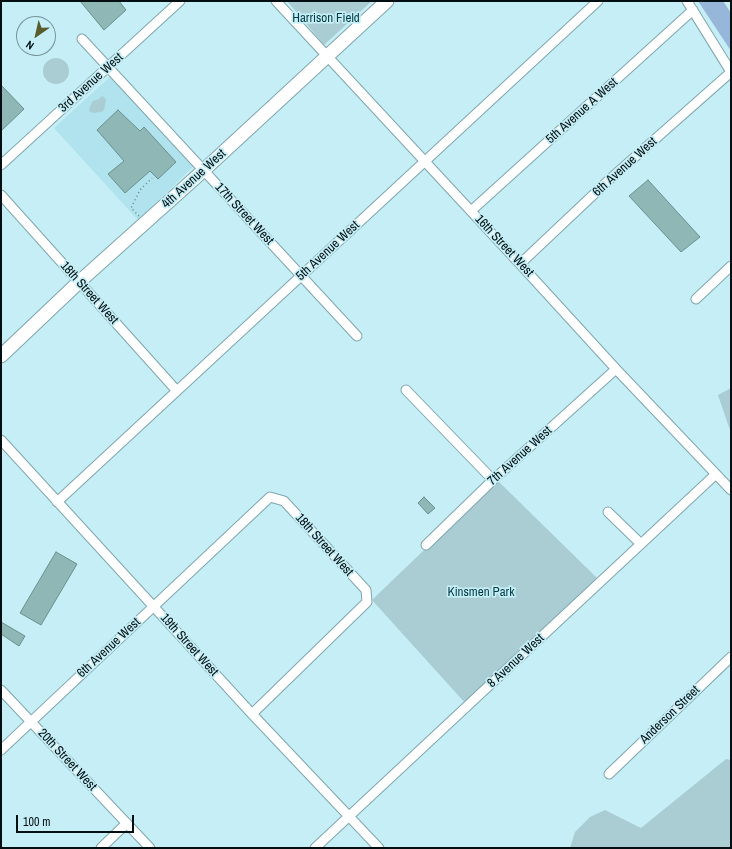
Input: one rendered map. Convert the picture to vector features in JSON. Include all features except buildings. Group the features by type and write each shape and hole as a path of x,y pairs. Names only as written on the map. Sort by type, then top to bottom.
{"street":[{"name":"3rd Avenue West","path":"1,165 180,1"},
{"name":"16th Street West","path":"276,1 616,369 731,490"},
{"name":"4th Avenue West","path":"1,356 79,282 146,223 387,1"},
{"name":"5th Avenue West","path":"58,502 598,1"},
{"path":"687,1 731,72"},
{"name":"5th Avenue A West","path":"471,211 693,10"},
{"name":"17th Street West","path":"82,39 357,336"},
{"name":"6th Avenue West","path":"520,264 610,179 731,72"},
{"name":"18th Street West","path":"1,195 177,391"},
{"path":"696,299 731,266"},
{"name":"7th Avenue West","path":"426,546 493,480 616,369"},
{"path":"406,390 493,480"},
{"name":"19th Street West","path":"1,440 252,714 379,848"},
{"name":"8 Avenue West","path":"315,848 716,474"},
{"name":"6th Avenue West","path":"1,750 270,497"},
{"name":"18th Street West","path":"252,714 367,602 366,590 284,501 270,497"},
{"path":"608,512 641,544"},
{"name":"Anderson Street","path":"609,774 731,657"},
{"name":"20th Street West","path":"1,690 150,848"},
{"path":"101,848 127,823"}],"path":[{"path":"146,223 131,208 140,190 152,178"}],"shaded area":[{"path":"698,1 723,1 731,13 731,51"},
{"path":"111,76 194,166 138,220 54,128"}],"green space":[{"name":"Harrison Field","path":"287,1 372,1 324,45"},
{"path":"56,58 65,62 69,71 65,80 56,84 47,80 43,71 47,62"},
{"path":"102,96 106,99 104,110 93,113 89,111 93,101"},
{"path":"731,388 731,433 718,395"},
{"name":"Kinsmen Park","path":"497,480 598,579 466,704 372,600"},
{"path":"726,759 731,760 731,848 570,848 575,832 590,817 605,810 641,828"}]}
